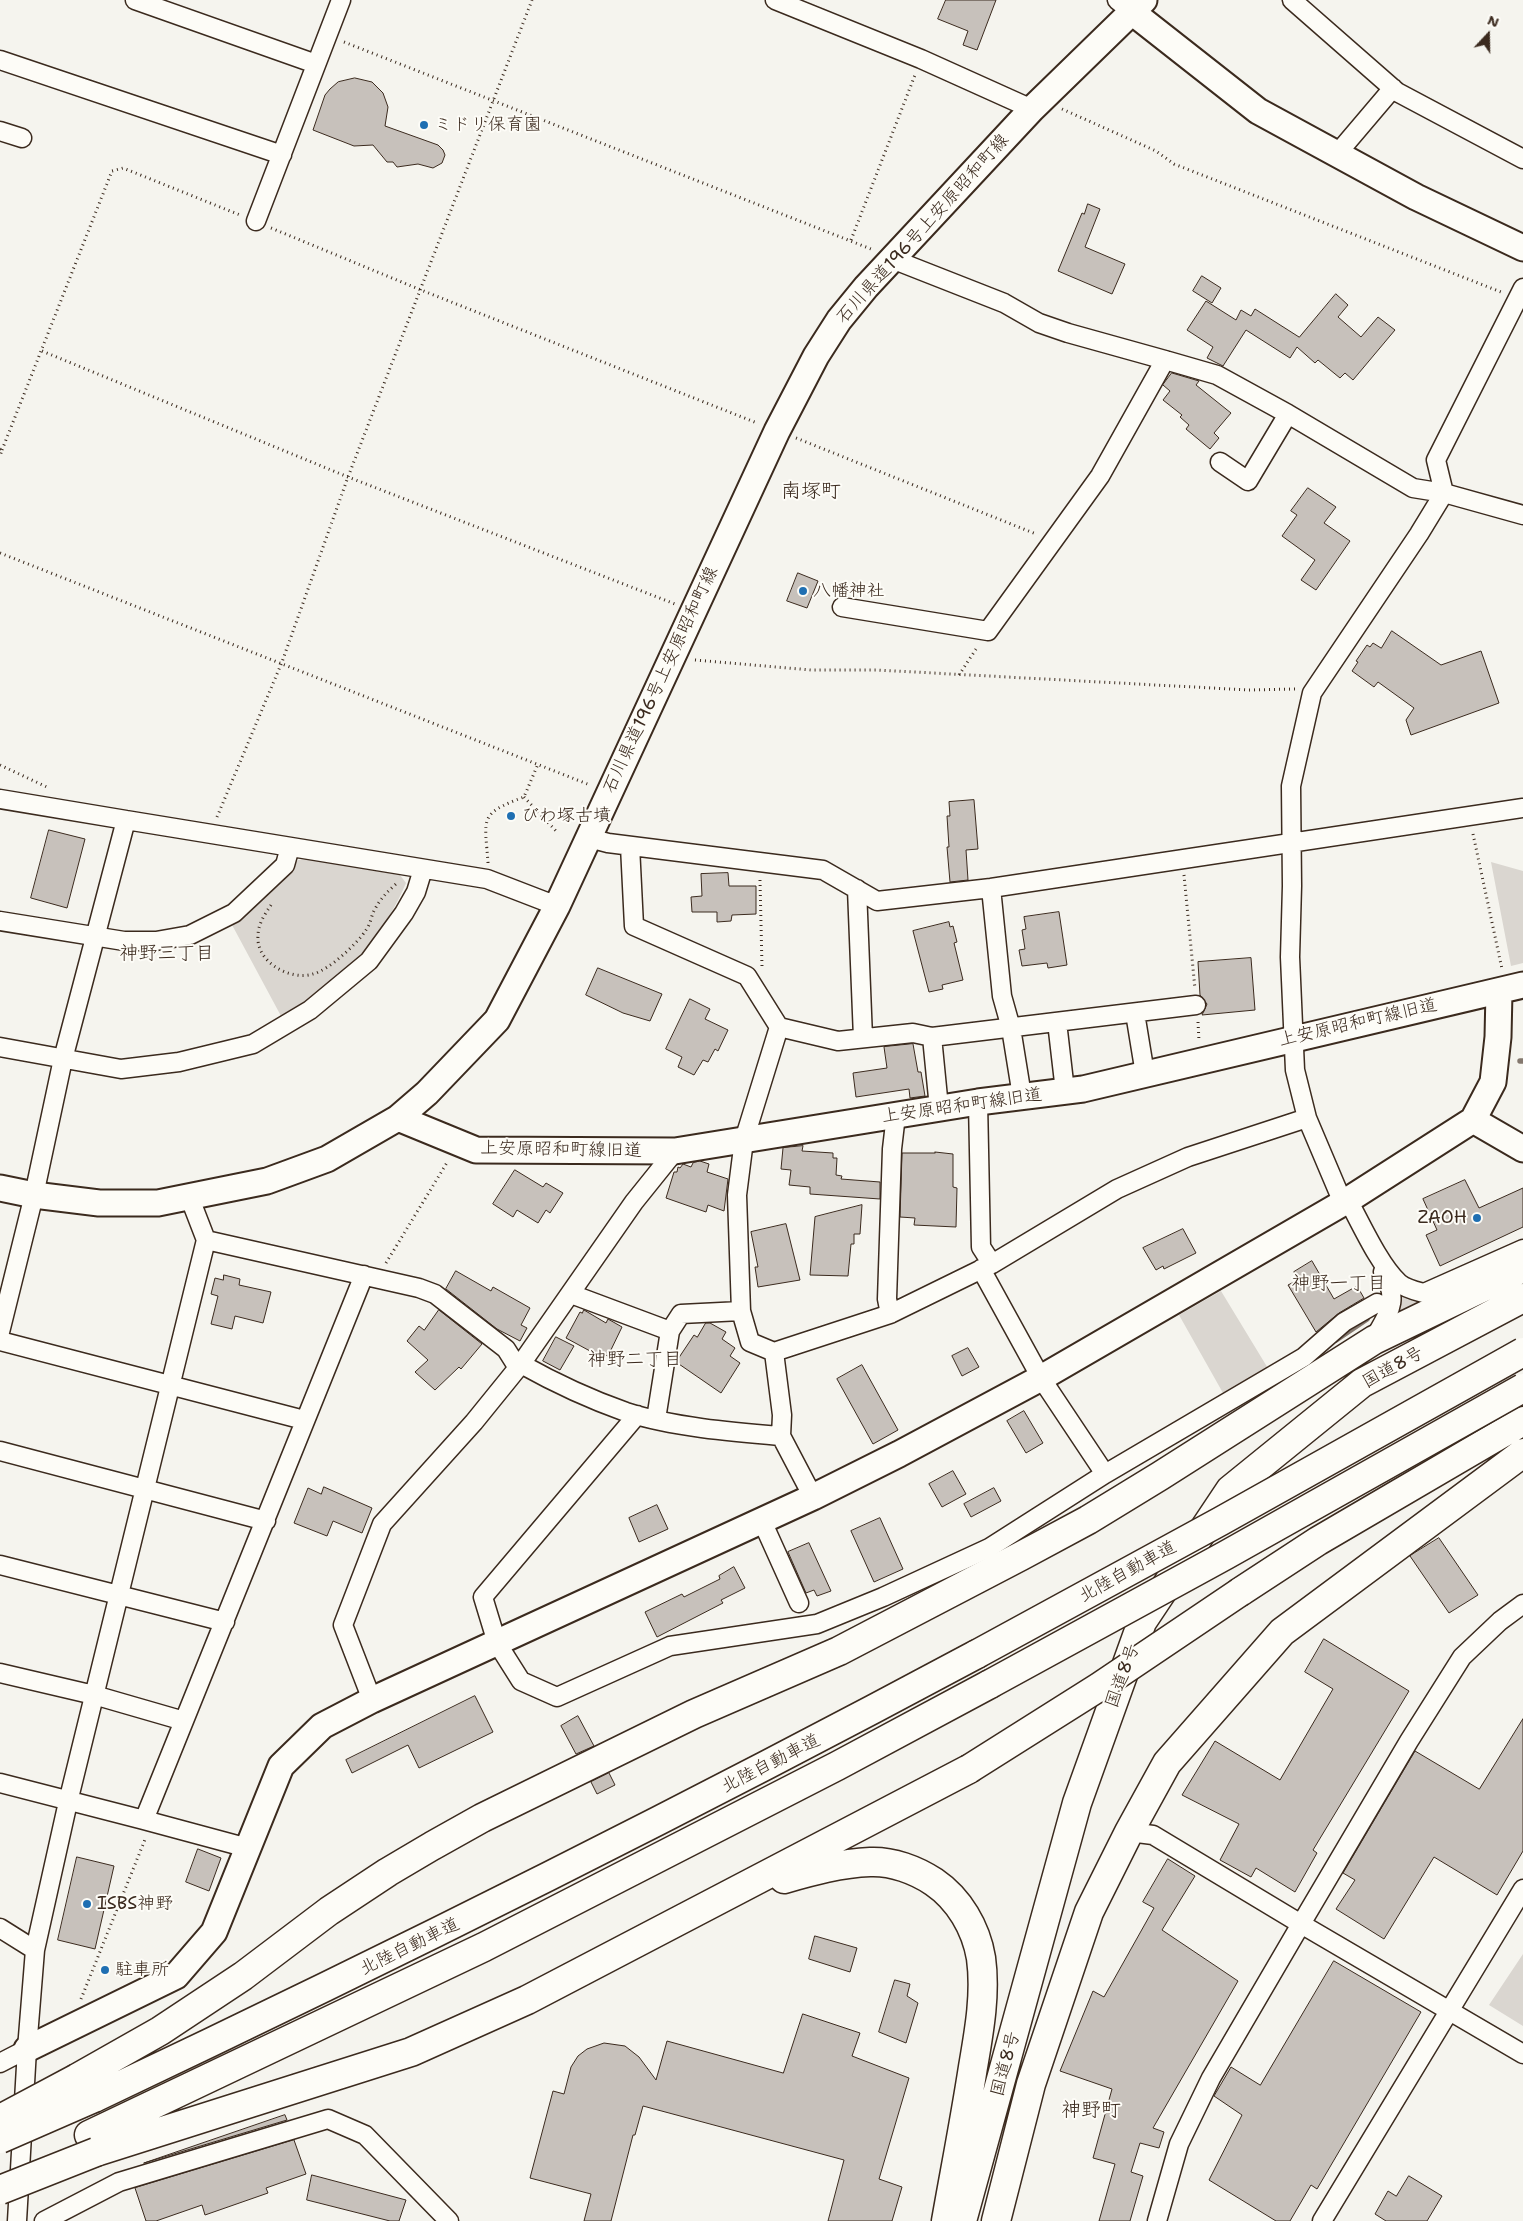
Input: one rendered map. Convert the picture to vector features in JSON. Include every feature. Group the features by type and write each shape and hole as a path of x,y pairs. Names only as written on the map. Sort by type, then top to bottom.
{"highway":[{"path":"0,2120 85,2088 176,2020 243,1976 329,1912 388,1872 482,1818 694,1714 839,1650 1021,1556 1088,1520 1160,1476 1374,1340 1523,1268"},
{"path":"1362,1383 1389,1360 1523,1274"},
{"name":"国道8号","path":"962,2221 1077,1804 1142,1622 1230,1490 1362,1383 1523,1298"},
{"name":"北陸自動車道","path":"0,2139 85,2088 306,1998 485,1910 818,1739 1221,1521 1523,1352"},
{"name":"北陸自動車道","path":"0,2174 92,2144 484,1947 819,1775 1226,1555 1523,1388"},
{"path":"0,2190 92,2144 411,2052 527,2000 969,1769 1098,1687 1318,1541 1523,1420"},
{"path":"1240,1592 1389,1517 1521,1454"},
{"name":"国道8号","path":"996,2221 1031,2084 1086,1921 1129,1832 1167,1764 1282,1632 1521,1454"},
{"path":"734,1893 840,1865 872,1862 899,1866 924,1875 944,1889 961,1909 974,1933 981,1958 982,1994 967,2104 946,2221"}],"street":[{"path":"135,0 316,64"},
{"path":"256,221 341,0"},
{"path":"775,0 1036,104"},
{"path":"1292,0 1393,88 1523,160"},
{"path":"1131,4 1258,111 1416,197 1523,248"},
{"name":"石川県道196号上安原昭和町線","path":"0,1188 34,1195 99,1203 158,1203 276,1178 327,1159 398,1118 427,1093 497,1020 557,906 777,431 816,356 839,320 892,259 1131,4"},
{"path":"0,60 282,155"},
{"path":"1337,154 1393,88"},
{"path":"0,131 22,138"},
{"path":"892,259 1004,303 1039,322 1068,333 1217,375 1288,414 1413,488 1444,493 1523,515"},
{"path":"1374,1340 1390,1310 1393,1296 1390,1285 1344,1203 1307,1118 1295,1070 1292,1038 1290,957 1292,886 1290,844 1291,786 1312,693 1420,534 1444,493 1436,460 1520,293"},
{"path":"842,607 988,631 1100,476 1165,360"},
{"path":"1220,462 1248,481 1288,414"},
{"path":"0,800 487,879 557,906"},
{"path":"589,838 630,846 823,870 877,901 991,888 1523,808"},
{"path":"0,1332 34,1195 63,1059 126,820"},
{"path":"630,846 634,926 747,976 779,1027 838,1041 913,1033 932,1037 1196,1006"},
{"path":"0,921 124,941 156,941 190,935 234,913 285,865 290,847"},
{"path":"0,1047 121,1069 179,1062 253,1044 310,1010 369,960 404,913 416,892 423,869"},
{"path":"991,888 1002,996 1011,1028 1022,1096"},
{"path":"856,889 863,1038"},
{"path":"0,2063 176,1976 214,1932 282,1766 322,1726 372,1700 813,1497 1041,1378 1344,1203 1473,1120 1493,1082 1498,1037 1509,988"},
{"name":"上安原昭和町線旧道","path":"398,1118 476,1150 675,1151 978,1102 1083,1089 1509,988"},
{"path":"1135,1013 1146,1074"},
{"path":"1057,1022 1065,1091"},
{"path":"779,1027 744,1140 737,1195 741,1311 750,1342 774,1352 890,1314 987,1267 1116,1189 1188,1158 1307,1118"},
{"path":"932,1037 939,1108"},
{"path":"978,1102 981,1247 987,1267 1041,1378 1106,1474"},
{"path":"890,1314 887,1299 892,1150 896,1115"},
{"path":"1473,1120 1523,1150"},
{"path":"372,1700 343,1625 382,1524 474,1422 520,1366 634,1202 675,1151"},
{"path":"17,2221 35,1950 68,1802 206,1240 189,1196"},
{"path":"1344,1203 1388,1271 1400,1284 1408,1289 1424,1293 1523,1249"},
{"path":"206,1240 419,1288 435,1294 506,1349 520,1366 562,1387 638,1414 656,1419 738,1433 781,1436"},
{"path":"148,1822 184,1721 266,1521 304,1420 370,1277"},
{"path":"571,1294 670,1331"},
{"path":"638,1414 483,1597 497,1643 521,1681 557,1696 670,1646 817,1624 883,1597 989,1548 1106,1474 1304,1357 1344,1322 1376,1303"},
{"path":"656,1419 670,1331 681,1314 741,1311"},
{"path":"0,1341 304,1420"},
{"path":"774,1352 782,1415 781,1436 813,1497"},
{"path":"0,1451 266,1521"},
{"path":"762,1521 799,1603"},
{"path":"0,1565 225,1622"},
{"path":"1157,2221 1179,2144 1210,2078 1409,1741 1462,1657 1500,1621 1523,1604"},
{"path":"0,1673 94,1695 184,1721"},
{"path":"0,1783 248,1848"},
{"path":"1129,1832 1153,1835 1523,2054"},
{"path":"1322,2221 1523,1889"},
{"path":"0,1928 35,1950"},
{"path":"44,2221 118,2182 328,2119 366,2135 449,2221"}],"path":[{"path":"209,816 218,818 282,662 348,477 532,0"},
{"path":"327,35 850,240 892,259"},
{"path":"850,240 921,59"},
{"path":"1036,104 1156,152 1174,164 1520,293"},
{"path":"0,456 1,449 112,171 123,168 421,290 1053,541"},
{"path":"42,350 348,477 693,612"},
{"path":"0,553 282,662 609,792"},
{"path":"959,675 988,631"},
{"path":"672,658 811,670 876,670 1249,690 1295,689 1312,693"},
{"path":"487,879 486,821 491,812 524,797 538,764"},
{"path":"0,765 45,784 54,792"},
{"path":"524,797 558,832"},
{"path":"1468,816 1509,988"},
{"path":"1183,860 1201,1060"},
{"path":"751,982 762,981 760,862"},
{"path":"265,882 278,894 259,925 257,938 260,950 270,962 288,974 298,976 315,973 347,952 367,930 382,898 403,878"},
{"path":"370,1277 458,1144"},
{"path":"69,2029 148,1822"}],"shaded area":[{"path":"306,859 400,875 406,883 390,915 358,958 318,994 281,1016 231,923 267,895 298,860"},
{"path":"1491,862 1523,871 1523,963 1511,966"},
{"path":"1221,1291 1269,1370 1223,1393 1179,1315"},
{"path":"1399,1292 1449,1294 1392,1320"},
{"path":"1523,1954 1523,2026 1489,2005"}],"building":[{"path":"946,0 996,0 977,50 963,45 968,31 938,19"},
{"path":"355,78 372,82 383,93 388,107 385,126 438,145 445,155 442,163 433,168 418,164 397,167 393,162 387,162 373,145 354,146 313,130 325,95 338,82"},
{"path":"1088,204 1100,209 1085,247 1125,264 1112,294 1058,271 1082,213 1084,214"},
{"path":"1202,276 1221,288 1212,303 1193,291"},
{"path":"1336,294 1348,305 1338,317 1361,337 1378,317 1395,330 1353,380 1345,373 1340,378 1318,360 1315,363 1297,347 1290,358 1246,330 1223,366 1207,358 1213,347 1187,330 1206,301 1236,320 1241,310 1251,316 1255,309 1299,337"},
{"path":"1172,373 1199,381 1196,385 1231,413 1214,433 1219,438 1210,449 1186,429 1189,425 1180,417 1182,415 1163,400 1170,391 1163,385"},
{"path":"1308,488 1336,507 1324,523 1350,541 1316,590 1301,580 1315,560 1282,536 1297,515 1291,511"},
{"name":"八幡神社","path":"798,573 818,581 807,608 787,601"},
{"path":"1392,631 1441,665 1481,651 1499,703 1411,735 1406,720 1414,708 1378,682 1374,687 1352,671 1358,662 1356,661 1367,645 1370,647 1373,643 1381,648"},
{"path":"974,800 978,849 966,850 968,880 950,882 947,847 949,847 947,816 950,816 949,802"},
{"path":"49,830 85,839 67,908 31,898"},
{"path":"728,873 729,886 756,886 756,914 732,915 731,921 717,922 717,912 692,912 691,897 702,896 701,874"},
{"path":"1059,912 1067,965 1048,968 1047,963 1022,966 1019,950 1025,949 1022,930 1026,929 1024,917"},
{"path":"949,922 950,927 953,926 957,942 954,943 963,980 942,985 943,989 929,992 913,931"},
{"path":"1251,958 1255,1010 1202,1015 1207,1004 1200,995 1198,962"},
{"path":"598,968 662,994 650,1021 623,1013 586,995"},
{"path":"690,999 710,1009 705,1019 728,1030 718,1051 715,1049 708,1062 703,1060 694,1075 678,1067 682,1057 666,1049"},
{"path":"913,1044 925,1096 910,1098 909,1089 856,1097 853,1073 887,1068 884,1047"},
{"path":"803,1146 802,1151 833,1153 833,1158 837,1158 836,1175 842,1176 841,1179 880,1182 880,1199 810,1194 810,1187 789,1185 791,1170 781,1169 783,1148"},
{"path":"935,1152 953,1154 953,1187 957,1188 956,1227 914,1225 915,1218 900,1217 902,1153"},
{"path":"700,1161 709,1164 707,1172 728,1179 724,1211 708,1205 706,1212 666,1198 674,1172 677,1172 678,1167 680,1168 683,1164 691,1167 693,1163"},
{"path":"515,1170 543,1187 546,1183 563,1193 550,1213 546,1210 538,1223 517,1210 513,1217 493,1204"},
{"name":"ZAOH","path":"1465,1180 1479,1208 1523,1188 1523,1227 1440,1266 1426,1235 1437,1230 1423,1199"},
{"path":"862,1205 860,1234 854,1234 854,1244 851,1244 848,1276 810,1275 815,1217"},
{"path":"786,1224 800,1280 758,1287 755,1267 758,1267 751,1232"},
{"path":"1183,1229 1196,1253 1164,1269 1163,1266 1156,1270 1143,1248"},
{"path":"1312,1261 1334,1299 1357,1286 1364,1298 1339,1313 1316,1332 1288,1285 1298,1280 1294,1272"},
{"path":"456,1271 491,1291 493,1287 530,1308 521,1325 527,1328 520,1341 497,1329 446,1289"},
{"path":"224,1275 240,1279 239,1285 271,1292 263,1323 235,1316 232,1329 211,1324 218,1296 211,1294 215,1278 223,1280"},
{"path":"439,1310 482,1344 461,1369 459,1367 435,1390 415,1372 428,1360 407,1341 419,1326 424,1330"},
{"path":"584,1310 606,1323 608,1319 622,1327 608,1356 605,1355 604,1357 591,1349 590,1351 566,1338 580,1312 582,1313"},
{"path":"706,1323 710,1323 726,1332 722,1339 735,1348 730,1356 740,1363 721,1393 676,1362 694,1335 697,1337"},
{"path":"556,1337 574,1346 560,1370 543,1361"},
{"path":"968,1348 979,1367 962,1376 952,1356"},
{"path":"862,1365 898,1430 873,1444 837,1379"},
{"path":"1024,1411 1043,1443 1026,1453 1007,1421"},
{"path":"953,1471 966,1494 942,1507 929,1484"},
{"path":"324,1487 372,1508 362,1533 333,1521 327,1536 294,1523 308,1488 321,1494"},
{"path":"994,1488 1001,1501 971,1517 964,1504"},
{"path":"657,1505 668,1529 639,1542 629,1518"},
{"path":"880,1518 903,1569 874,1582 851,1531"},
{"path":"1439,1538 1478,1595 1449,1613 1410,1556"},
{"path":"809,1543 831,1591 817,1596 814,1590 806,1593 788,1552"},
{"path":"734,1567 745,1588 721,1600 723,1603 657,1637 645,1612 682,1594 684,1597 720,1579 719,1576"},
{"path":"1324,1639 1409,1691 1313,1850 1317,1853 1295,1892 1256,1868 1251,1877 1220,1860 1239,1824 1182,1795 1215,1741 1280,1780 1333,1689 1305,1672"},
{"path":"475,1696 493,1732 419,1768 408,1745 352,1773 346,1760"},
{"path":"578,1716 594,1746 576,1754 561,1726"},
{"path":"1523,1719 1523,1851 1497,1895 1434,1857 1384,1939 1336,1909 1355,1880 1343,1873 1415,1751 1479,1789"},
{"path":"609,1773 615,1785 597,1794 591,1782"},
{"path":"198,1849 221,1858 209,1891 186,1882"},
{"name":"ISBS神野","path":"77,1857 114,1866 95,1949 58,1940"},
{"path":"1168,1859 1195,1876 1162,1930 1238,1981 1153,2128 1164,2132 1159,2148 1140,2143 1131,2172 1143,2176 1130,2221 1099,2221 1115,2164 1093,2158 1112,2089 1060,2071 1093,1991 1104,1997 1154,1908 1143,1902"},
{"path":"815,1936 857,1948 850,1972 809,1959"},
{"path":"1334,1961 1421,2012 1317,2189 1311,2185 1290,2221 1276,2221 1209,2180 1242,2115 1214,2096 1231,2067 1260,2085"},
{"path":"895,1980 910,1984 907,1996 918,2003 906,2043 879,2032"},
{"path":"803,2014 860,2033 852,2056 909,2078 879,2179 902,2187 892,2221 828,2221 844,2160 643,2106 635,2135 633,2135 611,2221 584,2221 591,2194 530,2178 553,2091 564,2094 571,2067 578,2056 587,2049 604,2043 625,2046 639,2057 656,2080 667,2041 783,2073"},
{"path":"285,2115 287,2120 144,2163"},
{"path":"294,2140 306,2174 266,2188 268,2193 205,2215 202,2205 156,2221 146,2221 135,2188"},
{"path":"312,2175 406,2200 399,2221 390,2221 307,2200"},
{"path":"1409,2176 1442,2196 1427,2221 1386,2221 1375,2214 1388,2191 1396,2196"}],"waterway":[{"path":"1336,1340 1367,1319"}],"place":[{"name":"ミドリ保育園","path":"424,125"},
{"name":"八幡神社","path":"803,591"},
{"name":"びわ塚古墳","path":"511,816"},
{"name":"ZAOH","path":"1477,1218"},
{"name":"ISBS神野","path":"87,1904"},
{"name":"駐車所","path":"105,1970"}],"district":[{"name":"南塚町","path":"811,492"},
{"name":"神野三丁目","path":"167,954"},
{"name":"神野一丁目","path":"1339,1284"},
{"name":"神野二丁目","path":"635,1360"},
{"name":"神野町","path":"1091,2111"}]}
